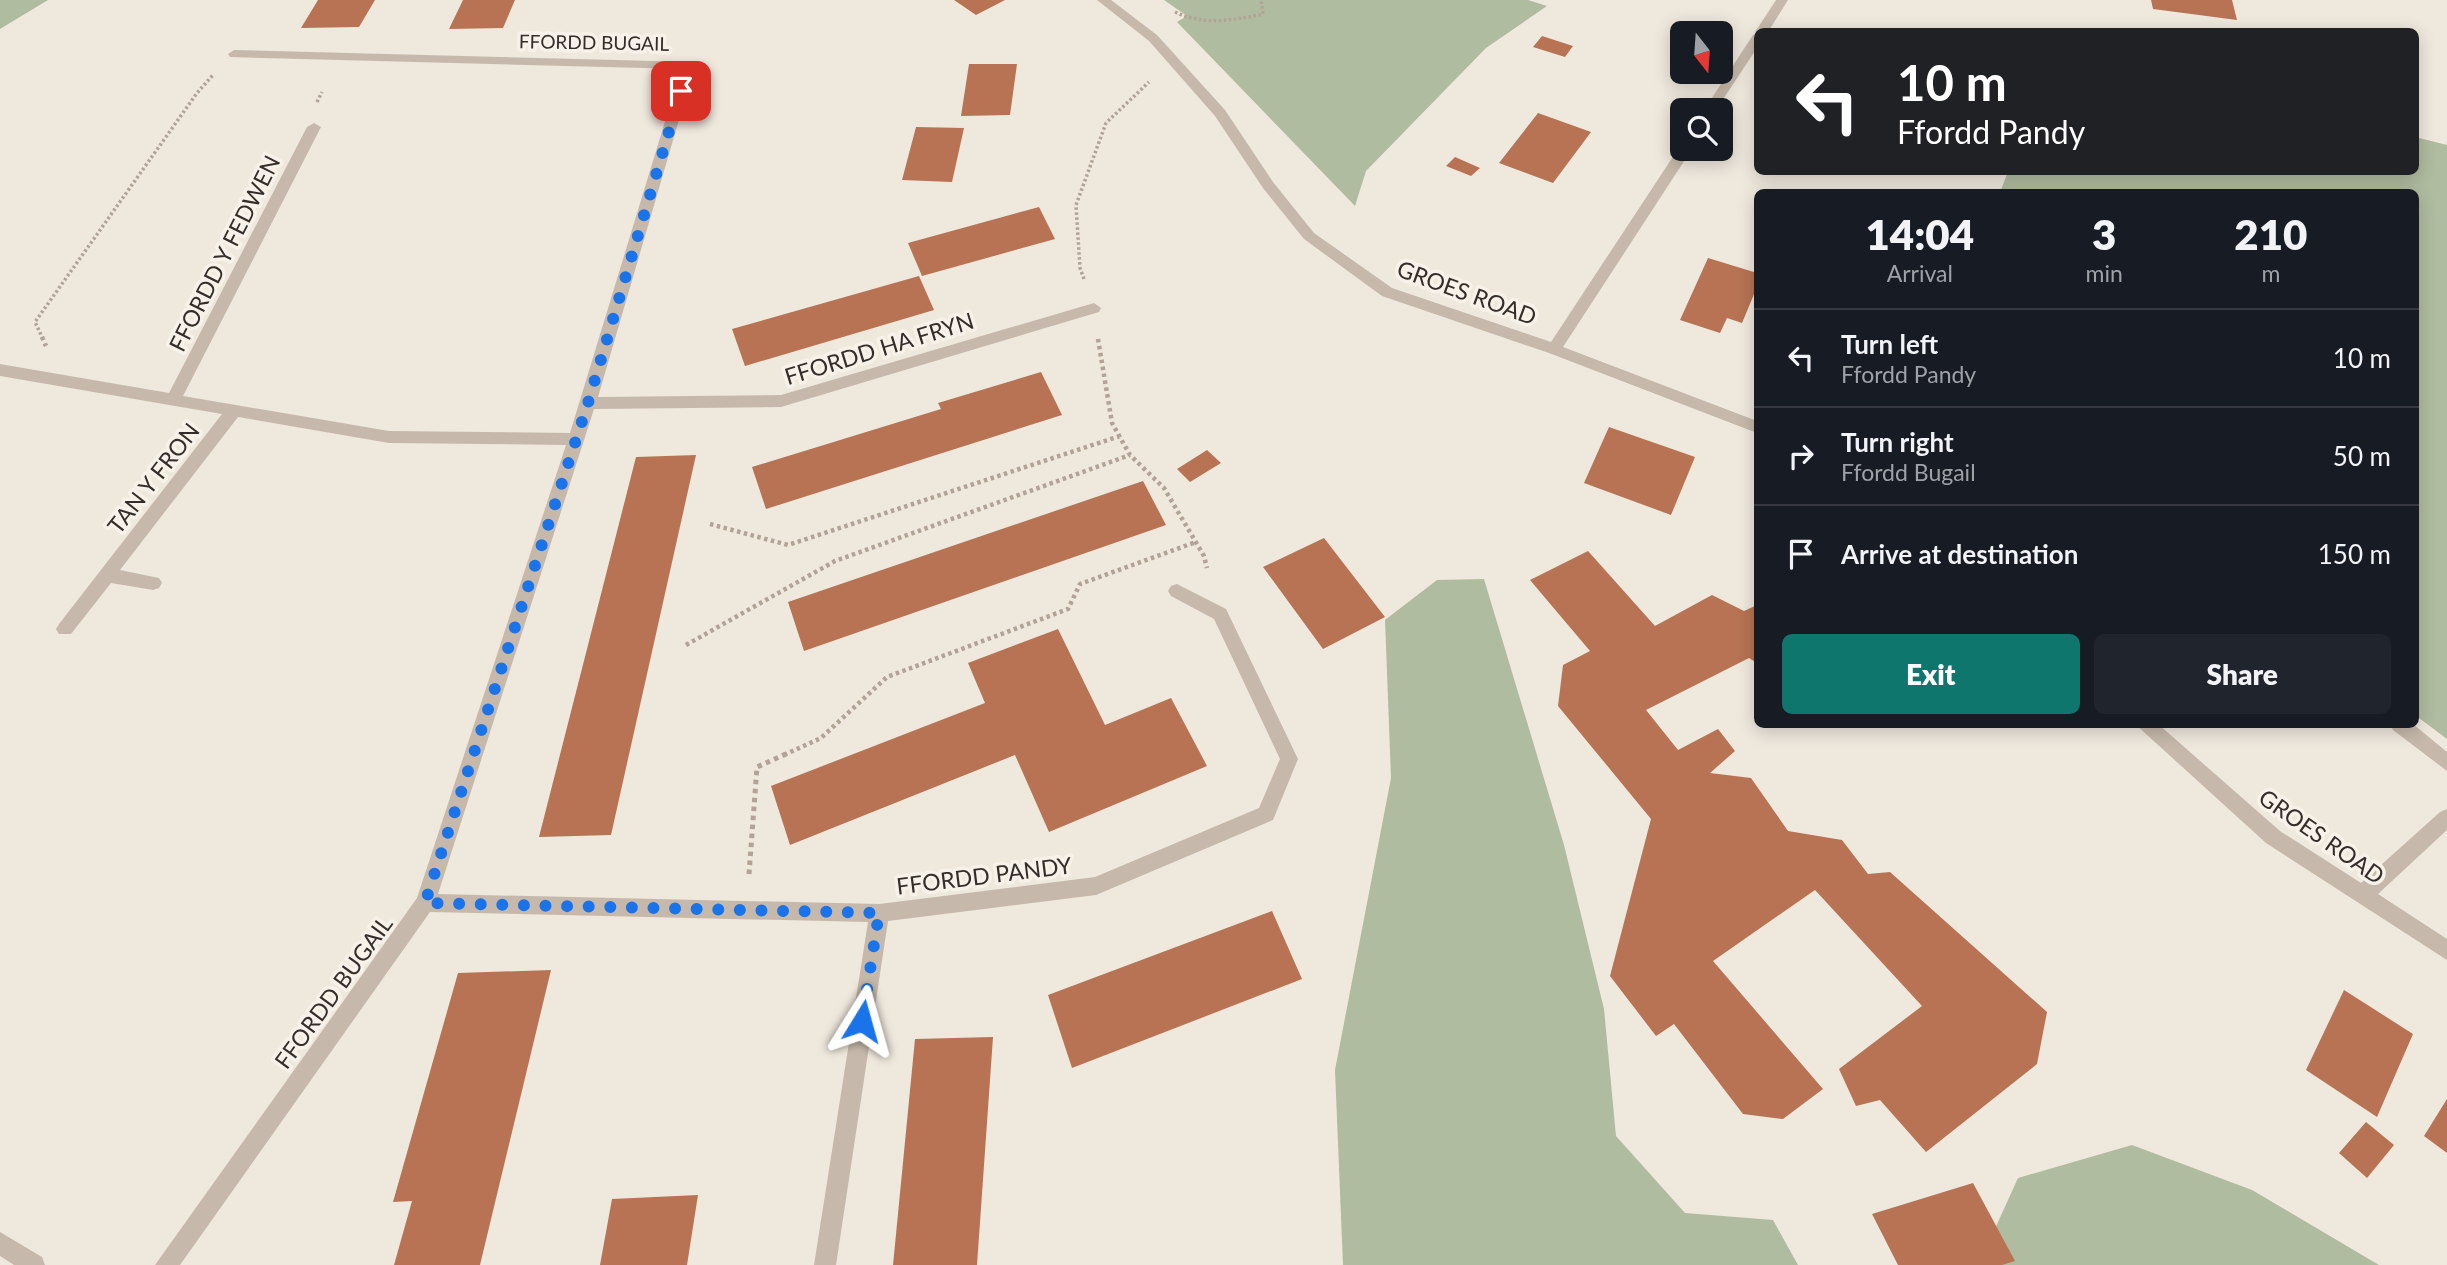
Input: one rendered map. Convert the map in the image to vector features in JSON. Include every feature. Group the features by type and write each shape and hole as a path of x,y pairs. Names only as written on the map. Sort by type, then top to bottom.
{"street":[{"name":"GROES ROAD","path":"1104,0 1153,38 1220,113 1268,185 1310,236 1387,292 1554,349 1754,426"},
{"path":"1764,28 1782,0"},
{"path":"1718,98 1754,43"},
{"name":"FFORDD BUGAIL","path":"166,1265 425,903 588,403 689,65 234,54"},
{"name":"FFORDD Y FEDWEN","path":"173,400 314,127"},
{"path":"1554,349 1677,161"},
{"name":"FFORDD HA FRYN","path":"588,403 781,401 1094,308"},
{"path":"0,370 389,437 576,439"},
{"name":"TAN Y FRON","path":"65,629 234,410"},
{"path":"107,575 153,583"},
{"path":"1177,591 1220,614"},
{"name":"FFORDD PANDY","path":"425,903 879,913 1096,886 1266,814 1289,759 1220,614"},
{"name":"GROES ROAD","path":"2149,728 2273,837 2447,950"},
{"path":"2404,728 2447,763"},
{"path":"2362,895 2447,818"},
{"path":"825,1265 879,913"},
{"path":"0,1243 34,1265"}],"path":[{"path":"1168,7 1192,22 1234,20 1263,15 1261,0"},
{"path":"63,381 36,322 197,93 234,54"},
{"path":"1176,64 1133,94 1106,123 1076,205 1080,268 1094,308 1112,423 1130,456 1164,488 1204,556 1220,614"},
{"path":"710,524 788,545 1120,436"},
{"path":"686,645 835,561 1130,456"},
{"path":"747,909 757,767 821,738 887,677 1068,609 1080,584 1196,542"}],"green space":[{"path":"0,0 48,0 0,29"},
{"path":"1164,0 1528,0 1547,6 1486,48 1366,171 1355,206 1177,22 1187,16"},
{"path":"2419,138 2447,145 2447,739 2419,718 2419,189 2001,189 2007,175 2419,175"},
{"path":"1484,579 1564,845 1604,1009 1616,1136 1685,1213 1773,1220 1798,1265 1343,1265 1335,1070 1391,778 1385,620 1437,580"},
{"path":"2132,1145 2252,1190 2379,1265 1999,1265 1993,1233 2018,1178"}],"building":[{"path":"318,0 375,0 359,27 301,28"},
{"path":"463,0 515,0 503,28 449,29"},
{"path":"954,0 1005,0 976,15"},
{"path":"2151,0 2232,0 2237,20 2153,9"},
{"path":"1542,36 1573,46 1565,57 1533,47"},
{"path":"969,64 1017,64 1010,115 961,116"},
{"path":"1538,113 1591,132 1553,183 1499,163"},
{"path":"916,127 964,128 952,182 902,180"},
{"path":"1455,157 1480,168 1471,176 1446,166"},
{"path":"1039,207 1055,239 922,276 908,243"},
{"path":"1708,258 1754,272 1754,294 1742,323 1727,318 1720,333 1680,320"},
{"path":"919,276 934,310 745,366 732,329"},
{"path":"1041,372 1062,415 766,509 752,467 941,409 938,403"},
{"path":"1609,427 1695,457 1671,515 1584,483"},
{"path":"1207,450 1221,463 1190,482 1177,469"},
{"path":"696,455 611,835 539,837 636,457"},
{"path":"1143,481 1166,525 804,651 788,602"},
{"path":"1324,538 1385,617 1323,649 1263,567"},
{"path":"1588,551 1655,626 1712,595 1744,611 1754,606 1754,661 1749,658 1646,710 1678,750 1718,729 1735,751 1710,773 1751,778 1788,831 1842,840 1868,874 1890,872 2047,1012 2037,1064 1926,1152 1880,1100 1856,1106 1839,1069 1922,1006 1815,890 1713,961 1823,1089 1783,1119 1743,1114 1674,1024 1656,1036 1610,976 1651,819 1558,706 1563,665 1590,651 1530,580"},
{"path":"1058,629 1105,725 1171,698 1207,766 1049,832 1015,755 790,845 771,786 985,703 968,663"},
{"path":"1272,911 1302,979 1072,1068 1048,995"},
{"path":"551,970 480,1265 394,1265 412,1201 393,1202 458,973"},
{"path":"2344,990 2413,1034 2377,1117 2306,1070"},
{"path":"993,1037 977,1265 893,1265 915,1039"},
{"path":"2447,1099 2447,1153 2424,1136"},
{"path":"2366,1122 2394,1145 2367,1178 2339,1153"},
{"path":"1973,1183 2015,1261 2002,1265 1898,1265 1872,1214"},
{"path":"698,1195 687,1265 600,1265 612,1199"}],"route":[{"path":"681,91 588,403 425,903 879,913 862,1021"}]}
